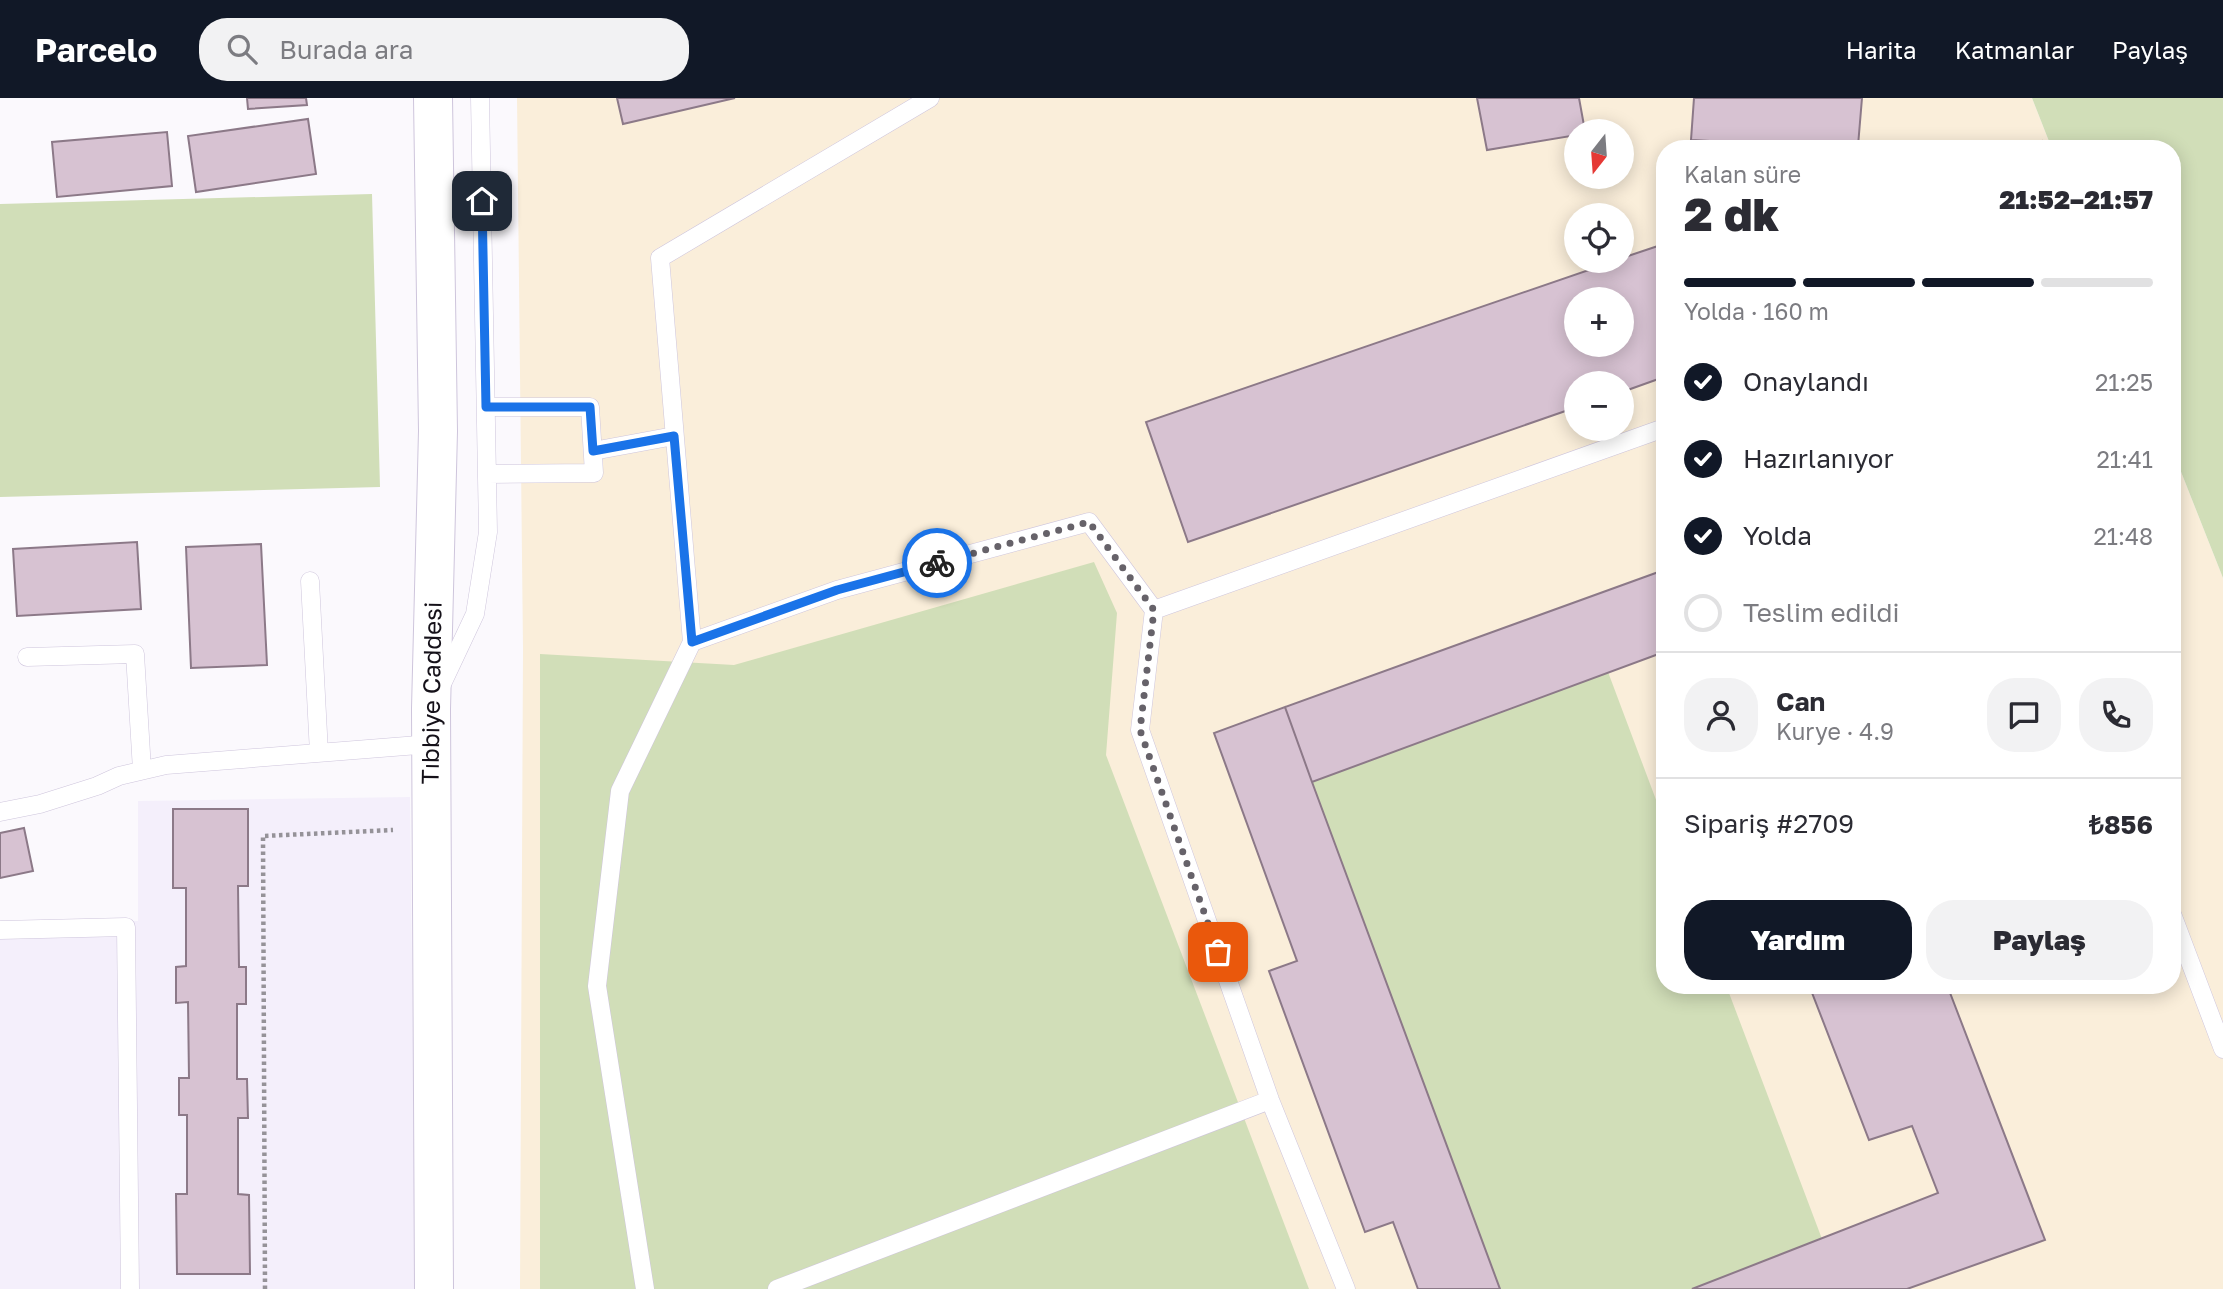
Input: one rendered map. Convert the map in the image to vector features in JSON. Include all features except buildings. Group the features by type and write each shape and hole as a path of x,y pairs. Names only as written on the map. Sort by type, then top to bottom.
{"main road":[{"name":"Tıbbiye Caddesi","path":"433,98 438,431 431,727 434,1289"}],"lane":[{"path":"0,812 40,804 142,770 166,765 319,753 431,727 475,614 488,532 480,98"},
{"path":"645,1289 597,986 620,791 692,642 660,258 930,98"},
{"path":"486,407 590,407 594,473 488,474"},
{"path":"1154,610 1656,431"},
{"path":"593,451 674,436"},
{"path":"692,642 837,590 1089,522 1154,610 1140,730 1270,1100 1346,1289"},
{"path":"310,581 319,753"},
{"path":"27,657 135,654 142,770"},
{"path":"0,930 126,927 130,1289"},
{"path":"2181,938 2223,1049"},
{"path":"777,1289 1270,1100"}],"path":[{"path":"265,1289 263,836 431,828"}],"shaded area":[{"path":"517,98 2032,98 2048,140 1656,140 1656,994 2181,994 2181,472 2223,578 2223,1289 520,1289 523,649"},
{"path":"410,797 416,1289 0,1289 0,923 138,921 138,801"}],"green space":[{"path":"2032,98 2223,98 2223,578 2181,472 2181,140 2048,140"},
{"path":"372,194 380,487 0,497 0,204"},
{"path":"1094,562 1117,613 1106,755 1309,1289 540,1289 540,654 734,665"},
{"path":"1608,672 1656,800 1656,994 1729,994 1822,1239 1692,1289 1500,1289 1312,782"}],"way so far":[{"path":"937,563 1089,522 1154,610 1140,730 1218,952"}],"route":[{"path":"482,201 486,407 590,407 593,451 674,436 692,642 837,590 937,563"}]}
